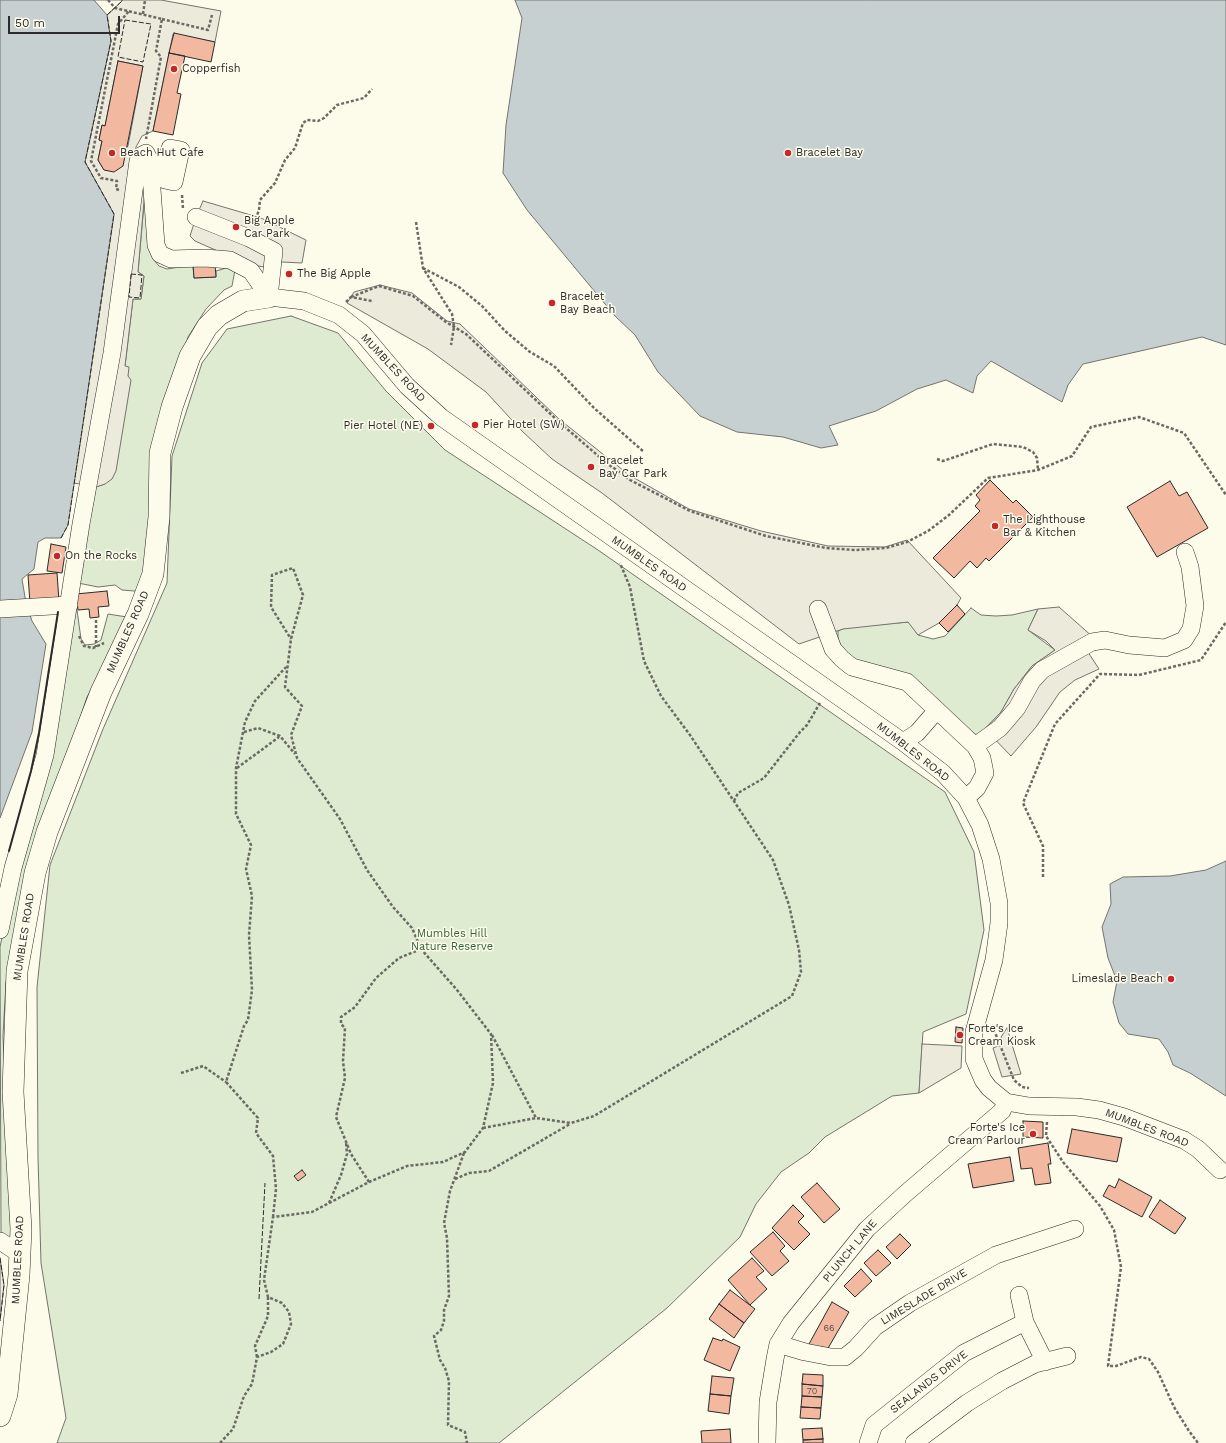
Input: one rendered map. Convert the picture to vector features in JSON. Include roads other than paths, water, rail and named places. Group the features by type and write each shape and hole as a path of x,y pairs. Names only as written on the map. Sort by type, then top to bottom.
{"main road":[{"name":"MUMBLES ROAD","path":"0,1416 7,1394 20,1254 21,1199 13,1092 16,978 21,940 35,873 47,832 101,692 138,614 153,574 159,517 160,453 180,381 198,341 207,327 219,314 242,301 269,297"}],"street":[{"path":"0,930 13,868 45,755 112,353 138,161 142,155 146,153 150,161 156,246 160,254 176,259 205,258 230,260 252,271 269,297"},
{"path":"196,217 249,238 274,251 269,297"},
{"name":"MUMBLES ROAD","path":"269,297 304,301 339,315 363,334 407,386 441,417 903,742 943,773 966,798 974,812 986,842 999,903 999,930 994,960 974,1032 974,1059 978,1070 989,1088 1006,1102 1029,1106 1077,1107 1100,1110 1124,1117 1184,1140 1198,1149 1220,1170"},
{"path":"975,746 1000,728 1017,708 1032,681 1042,670 1092,642 1105,640 1129,645 1165,648 1184,640 1191,629 1195,606 1190,567 1184,552"},
{"path":"0,608 69,605"},
{"path":"818,610 833,649 842,659 852,667 907,682 975,746 982,758 985,773 977,788 966,798"},
{"path":"903,742 917,733 937,710"},
{"name":"PLUNCH LANE","path":"767,1443 768,1402 778,1344 791,1323 867,1229 1002,1111 1006,1102"},
{"name":"LIMESLADE DRIVE","path":"778,1344 805,1352 831,1357 844,1357 856,1348 881,1323 910,1303 996,1255 1076,1229"},
{"path":"0,1240 20,1254"},
{"path":"1019,1295 1025,1322 1045,1362"},
{"name":"SEALANDS DRIVE","path":"868,1443 874,1425 964,1353 1025,1322"},
{"path":"914,1443 967,1403 1002,1380 1035,1364 1067,1356"}],"place":[{"name":"Copperfish","path":"174,69"},
{"name":"Beach Hut Cafe","path":"112,153"},
{"name":"Bracelet Bay","path":"788,153"},
{"name":"Big Apple Car Park","path":"236,227"},
{"name":"The Big Apple","path":"289,274"},
{"name":"Bracelet Bay Beach","path":"552,303"},
{"name":"Pier Hotel (SW)","path":"475,425"},
{"name":"Pier Hotel (NE)","path":"431,426"},
{"name":"Bracelet Bay Car Park","path":"591,467"},
{"name":"The Lighthouse Bar & Kitchen","path":"995,526"},
{"name":"On the Rocks","path":"57,556"},
{"name":"Limeslade Beach","path":"1171,979"},
{"name":"Forte's Ice Cream Kiosk","path":"960,1035"},
{"name":"Forte's Ice Cream Parlour","path":"1033,1134"}],"park label":[{"name":"Mumbles Hill Nature Reserve","path":"452,940"}]}
